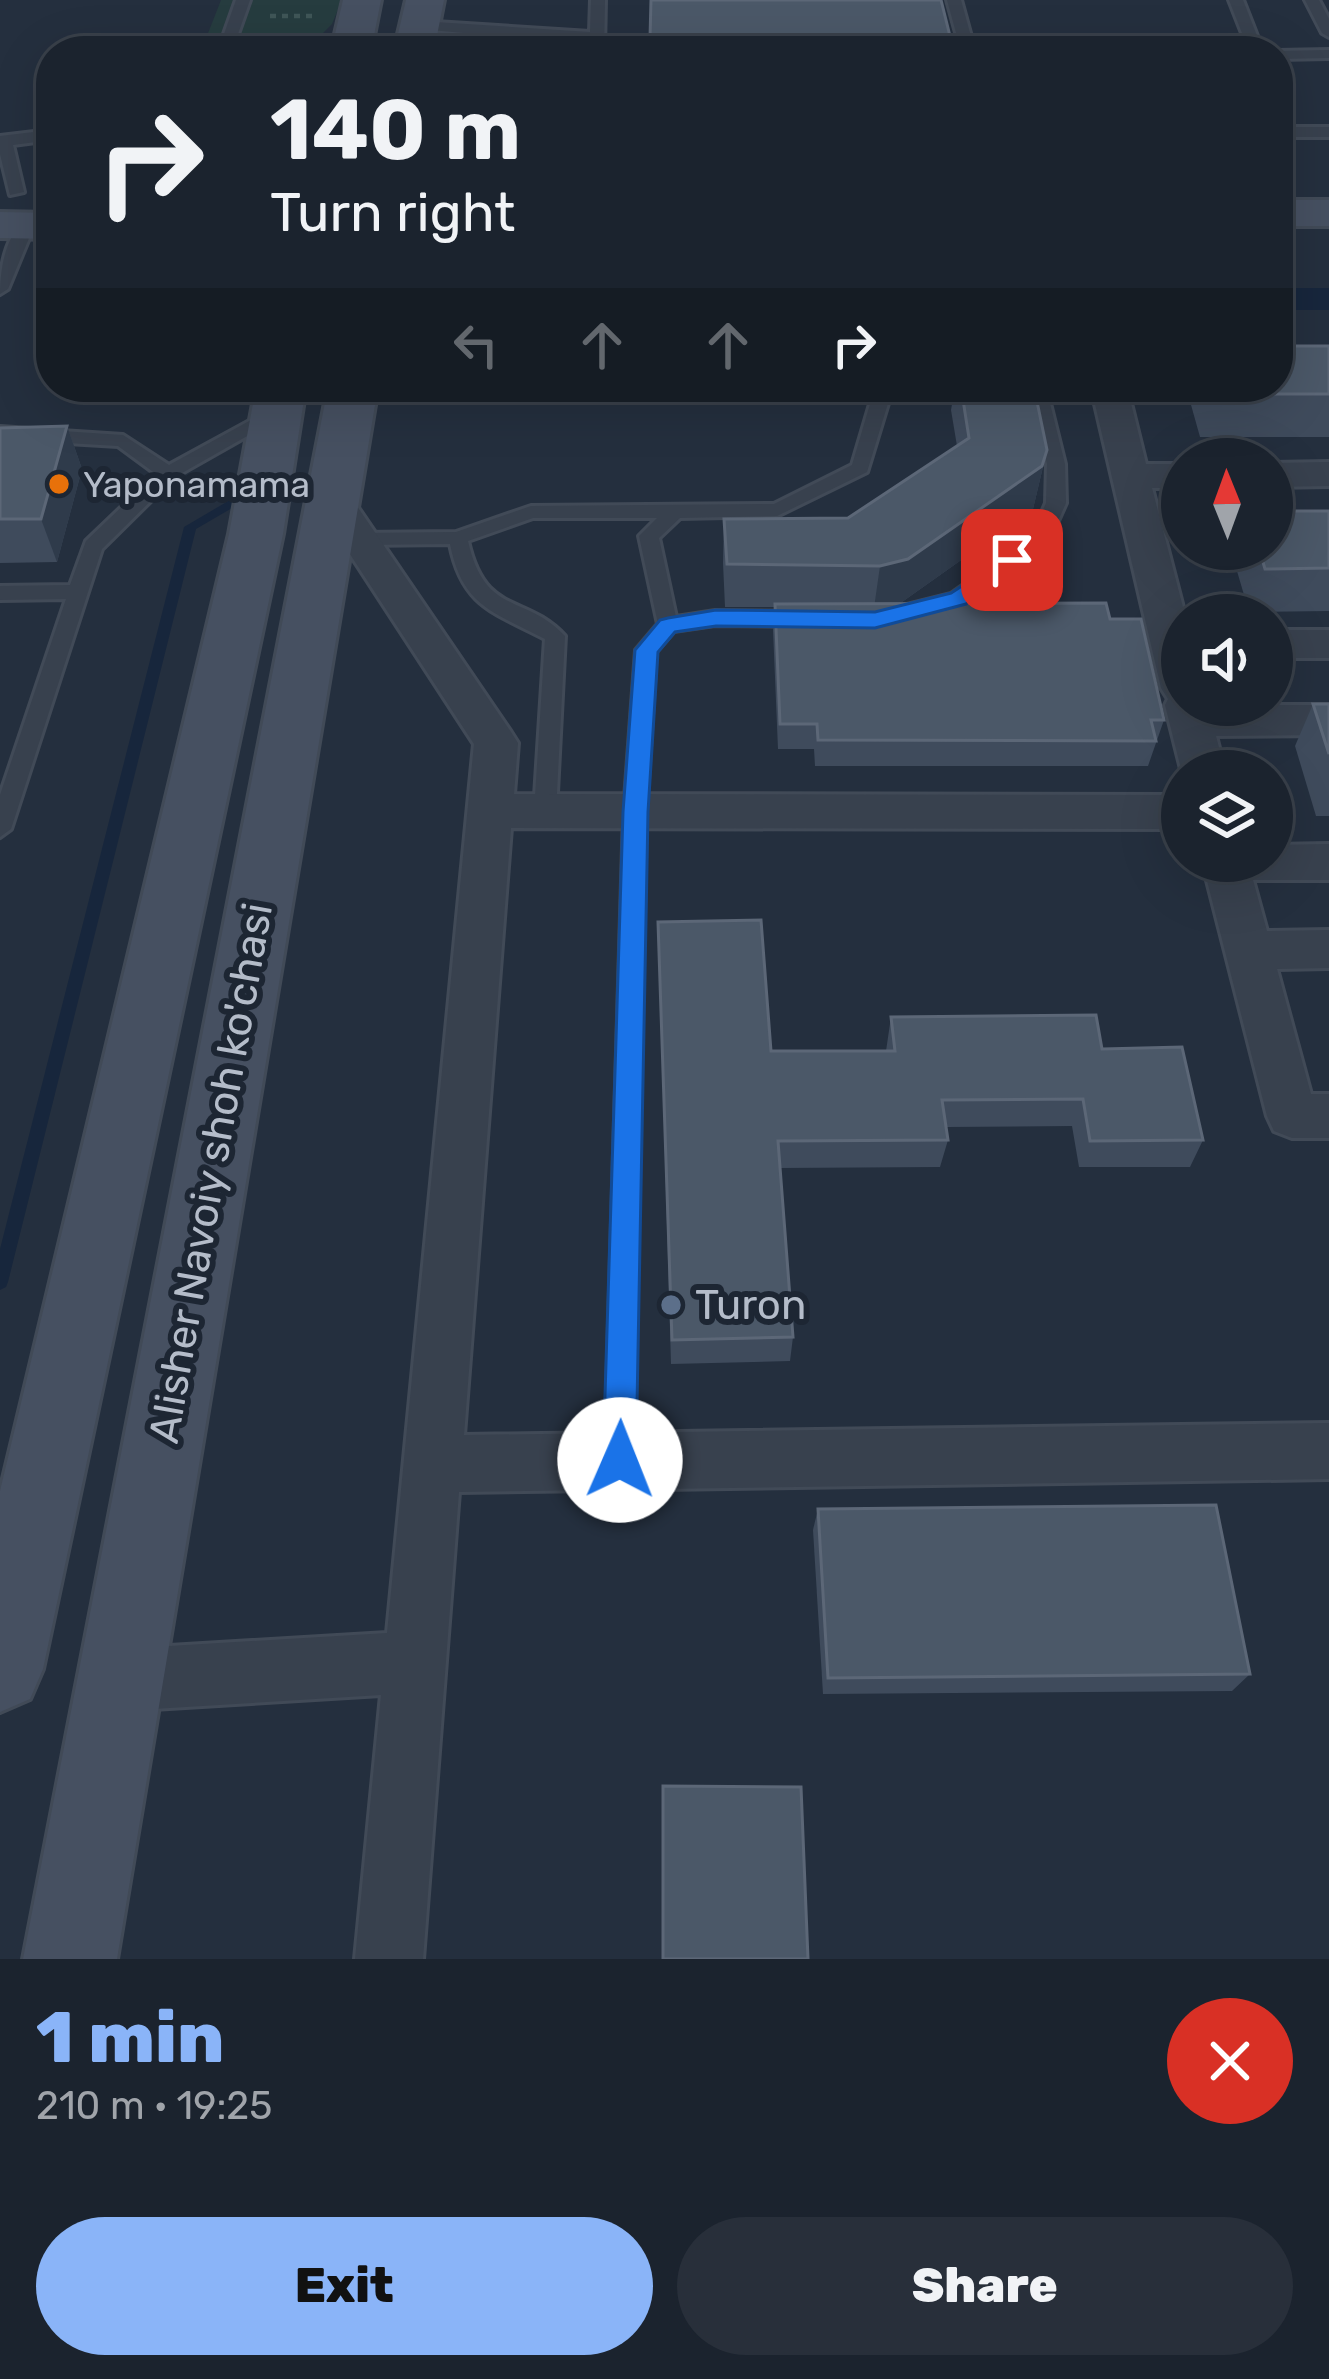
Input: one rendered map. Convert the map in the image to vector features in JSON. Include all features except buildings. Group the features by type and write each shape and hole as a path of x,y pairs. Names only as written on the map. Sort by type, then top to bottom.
{"main road":[{"path":"1293,184 1329,184"},
{"path":"1293,213 1329,213"},
{"name":"Alisher Navoiy shoh ko'chasi","path":"0,1669 256,534 273,402"},
{"name":"Alisher Navoiy shoh ko'chasi","path":"70,1959 346,519 352,402"}],"street":[{"path":"1112,402 1140,529 1161,594"},
{"path":"1293,475 1329,474"},
{"path":"1127,476 1161,476"},
{"path":"346,519 496,743 388,1959"},
{"path":"1140,529 1161,529"},
{"path":"1293,644 1329,644"},
{"path":"1293,716 1329,720"},
{"path":"490,811 1161,812"},
{"path":"1293,862 1329,862"},
{"path":"1231,882 1292,1116 1329,1116"},
{"path":"1249,950 1329,949"},
{"path":"429,1464 1329,1451"},
{"path":"120,1680 413,1662"}],"lane":[{"path":"596,36 598,0"},
{"path":"954,0 964,36"},
{"path":"1235,0 1250,36"},
{"path":"1312,0 1329,33"},
{"path":"421,33 537,36"},
{"path":"1293,55 1329,54"},
{"path":"1293,133 1329,132"},
{"path":"0,290 30,214 2,141 36,137"},
{"path":"0,829 93,546 168,473 266,402"},
{"path":"346,519 458,538 531,512 777,510 860,468 880,402"},
{"path":"896,615 958,599 1039,541 1056,503 1056,464 1040,402"},
{"path":"0,433 123,441 168,473"},
{"path":"668,626 649,536 675,512"},
{"path":"458,538 466,576 491,602 555,636 545,812"},
{"path":"0,593 78,592"},
{"path":"620,1460 635,812 646,650 668,626 716,618 830,620"}],"path":[{"path":"241,8 352,30"}],"green space":[{"path":"221,0 342,0 332,24 320,36 207,36"}],"waterway":[{"path":"1293,299 1329,299"},
{"path":"0,1282 190,527 247,494"}],"place":[{"name":"Yaponamama","path":"59,484"},
{"name":"Turon","path":"671,1305"}],"route":[{"path":"620,1460 635,812 646,650 668,626 716,618 875,620 958,599 1012,560"}]}
